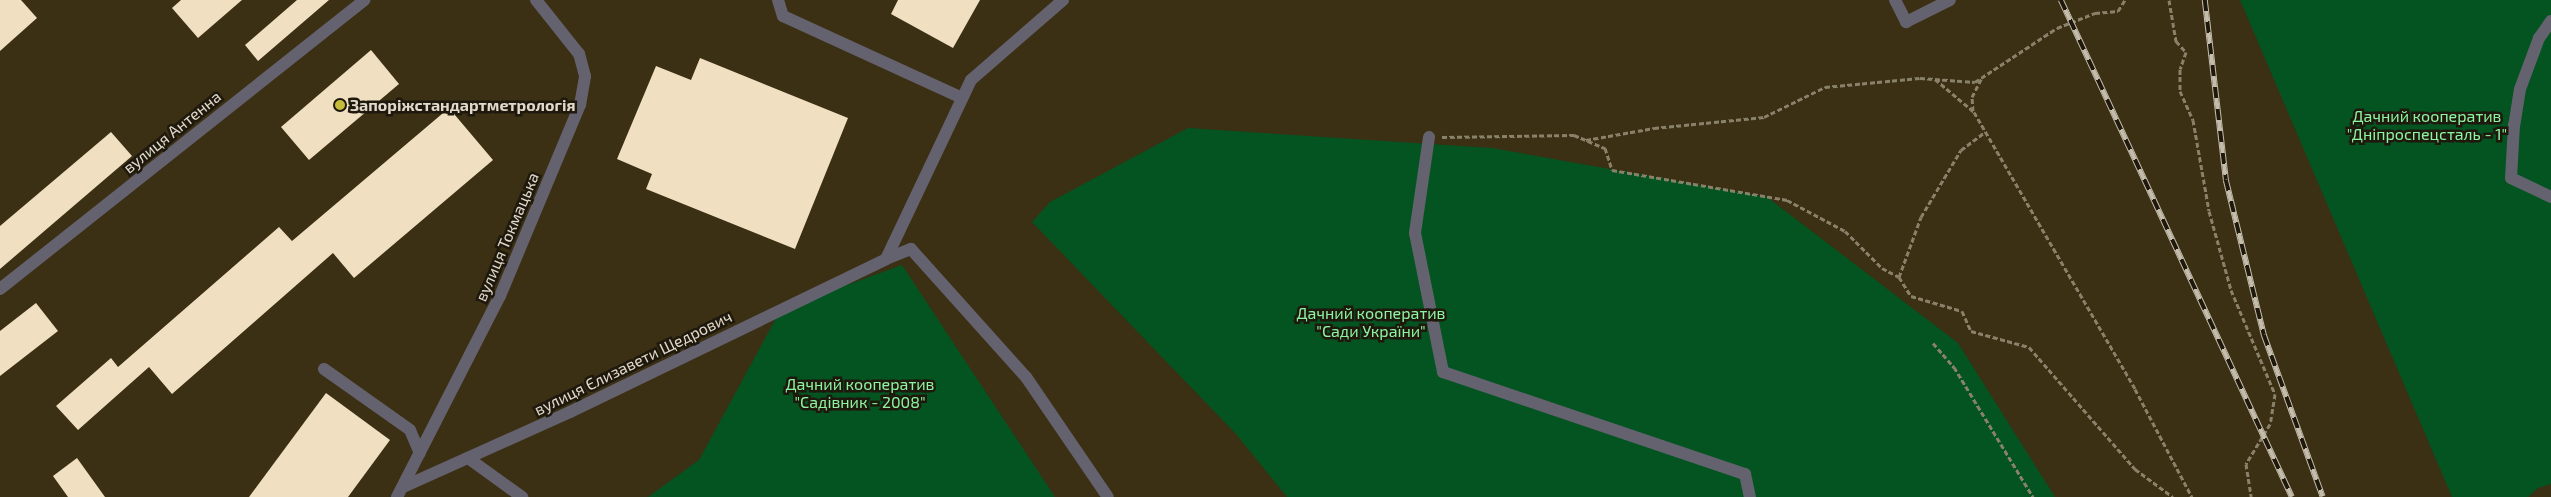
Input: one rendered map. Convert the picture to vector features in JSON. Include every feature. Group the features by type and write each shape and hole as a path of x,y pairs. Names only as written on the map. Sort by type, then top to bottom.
{"street":[{"name":"вулиця Антенна","path":"0,289 364,0"},
{"name":"вулиця Токмацька","path":"400,492 500,296 580,105 584,76 579,54 536,0"},
{"path":"778,0 783,16 962,98"},
{"path":"886,259 971,80 1064,0"},
{"path":"1895,0 1906,22 1951,1"},
{"path":"2551,21 2539,38 2520,89 2514,125 2511,178 2551,197"},
{"path":"1429,137 1415,233 1443,372 1745,474 1750,497"},
{"name":"вулиця Єлизавети Щедрович","path":"400,492 886,259 911,249 1026,377 1108,497"},
{"path":"324,369 410,430 420,453"},
{"path":"468,458 522,497"}],"path":[{"path":"1585,140 1654,128 1764,117 1825,87 1934,79 1974,82 2058,28 2095,13 2118,11 2125,0"},
{"path":"2169,0 2176,41 2186,52 2180,69 2180,91 2194,120 2209,211 2231,290 2275,394 2270,424 2246,464 2251,497"},
{"path":"1982,77 1972,98 1974,112 2135,389 2192,497"},
{"path":"1934,79 1974,112"},
{"path":"1900,277 1920,217 1961,150 1985,132"},
{"path":"1429,137 1574,135 1605,148 1612,170 1787,200 1845,231 1882,268 1900,277 1911,296 1962,311 1970,331 2029,347 2135,469 2173,497"},
{"path":"1933,343 1954,367 2033,497"}],"green space":[{"name":"Дачний кооператив \"Дніпроспецсталь - 1\"","path":"2240,0 2551,0 2551,484 2538,488 2528,497 2452,497"},
{"name":"Дачний кооператив \"Сади України\"","path":"1188,128 1492,148 1767,197 1958,343 2055,497 1287,497 1236,434 1032,222 1050,202"},
{"name":"Дачний кооператив \"Садівник - 2008\"","path":"902,265 1055,497 648,497 699,460 781,309"}],"building":[{"path":"0,0 21,0 37,18 0,51"},
{"path":"181,0 242,0 198,38 172,8"},
{"path":"297,0 329,0 258,61 245,45"},
{"path":"898,0 980,0 953,48 891,14"},
{"name":"Запоріжстандартметрологія","path":"371,50 399,84 309,160 281,127"},
{"path":"700,58 848,118 795,249 646,189 652,174 617,159 656,66 691,80"},
{"path":"449,108 493,160 354,278 333,253 172,394 149,367 78,430 56,406 111,358 118,367 279,227 292,241"},
{"path":"111,132 132,156 0,269 0,226"},
{"path":"36,303 58,331 0,376 0,331"},
{"path":"326,393 390,440 348,497 249,497"},
{"path":"77,458 105,497 68,497 53,476"}],"railway":[{"path":"2061,0 2292,497"},
{"path":"2205,0 2226,180 2264,335 2323,497"}],"place":[{"name":"Запоріжстандартметрологія","path":"340,105"}]}
